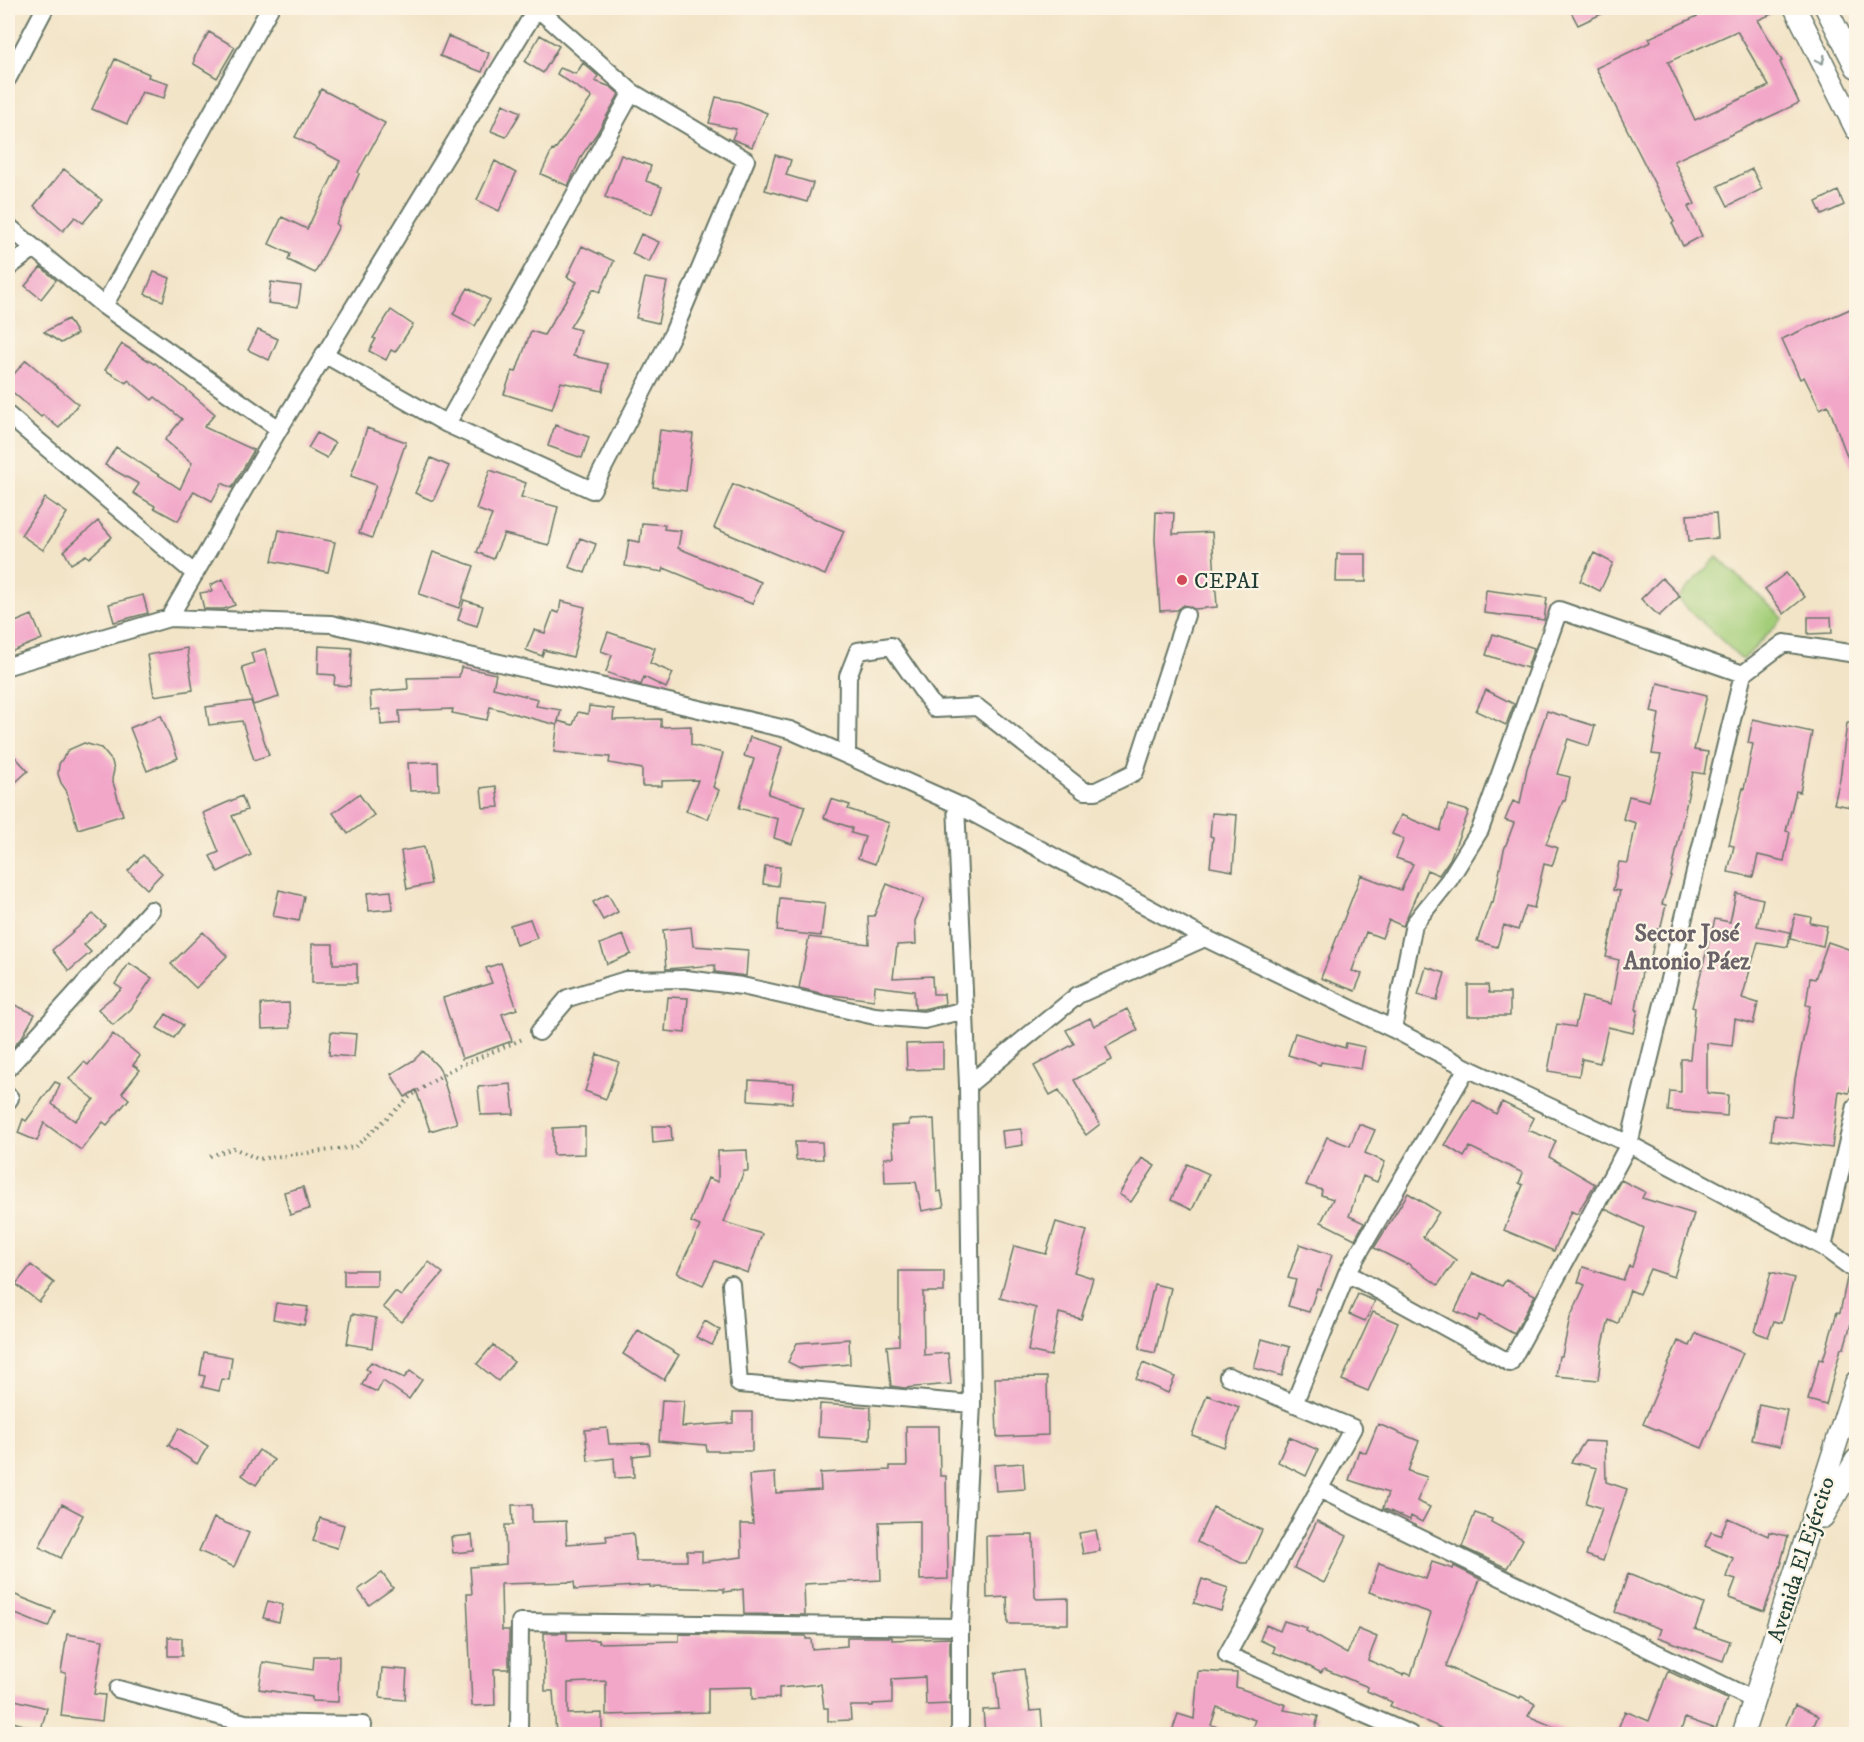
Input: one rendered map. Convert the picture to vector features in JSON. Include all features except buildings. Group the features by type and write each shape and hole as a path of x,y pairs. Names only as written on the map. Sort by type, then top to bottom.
{"street":[{"path":"8,78 45,8"},
{"path":"104,306 270,8"},
{"path":"170,618 324,354 537,8 632,92 746,160 673,333 592,490 447,424 324,354"},
{"path":"1795,8 1857,129"},
{"path":"1826,8 1857,67"},
{"path":"447,424 632,92"},
{"path":"8,226 104,306 279,429"},
{"path":"8,268 33,249"},
{"path":"8,415 195,574"},
{"path":"1392,1029 1414,924 1449,880 1480,830 1559,610 1743,674"},
{"path":"847,755 848,676 858,651 891,646 935,709 977,707 1084,791 1096,791 1135,772 1186,615"},
{"path":"8,666 170,618 331,624 790,730 956,804 1205,938 1467,1068 1629,1144 1823,1246 1857,1271"},
{"path":"1347,1273 1510,1363 1629,1144 1743,674 1784,643 1857,654"},
{"path":"956,804 968,1085 972,1404 960,1627 960,1734"},
{"path":"8,1068 151,910"},
{"path":"968,1085 1078,995 1205,938"},
{"path":"539,1032 568,998 626,980 686,979 742,986 875,1016 924,1020 965,1010"},
{"path":"1294,1404 1347,1273 1467,1068"},
{"path":"1823,1246 1857,1106"},
{"path":"1823,1246 1857,1257"},
{"path":"730,1284 739,1384 972,1404"},
{"path":"1228,1376 1353,1428 1227,1655 1410,1734"},
{"name":"Avenida El Ejército","path":"1743,1734 1857,1382"},
{"path":"1804,1549 1857,1460"},
{"path":"1319,1489 1755,1700"},
{"path":"519,1734 520,1622 960,1627"},
{"path":"118,1689 245,1729 363,1725"}],"path":[{"path":"210,1156 234,1148 258,1159 356,1147 412,1095 450,1070 539,1032"}],"green space":[{"path":"1717,557 1783,618 1743,660 1677,599"}],"place":[{"name":"CEPAI","path":"1182,580"}],"district":[{"name":"Sector José Antonio Páez","path":"1687,947"}]}
